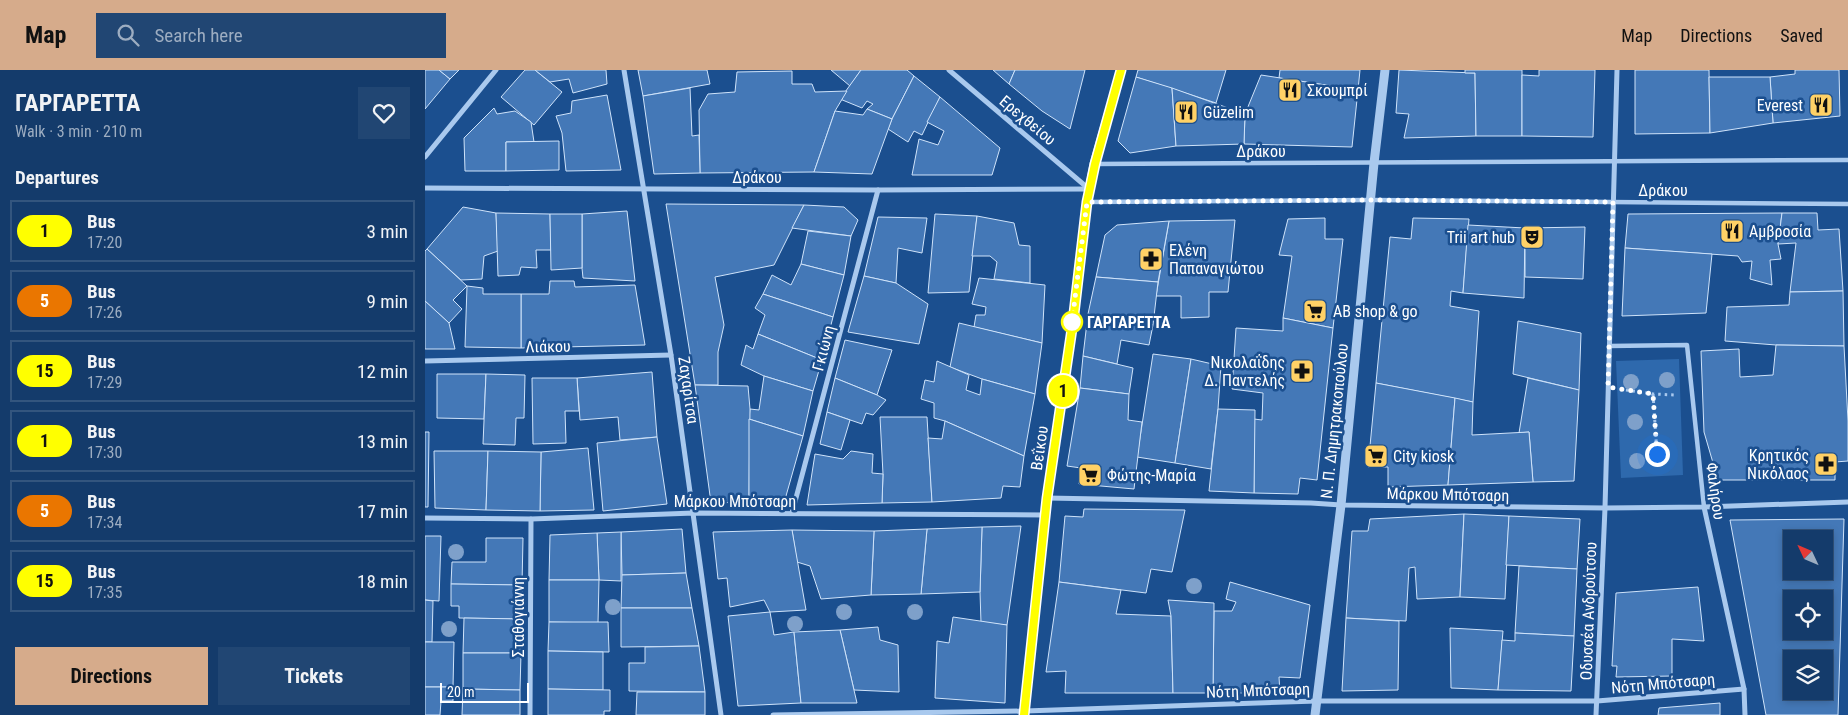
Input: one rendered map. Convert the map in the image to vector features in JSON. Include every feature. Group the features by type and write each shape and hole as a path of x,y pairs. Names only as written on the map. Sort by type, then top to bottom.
{"street":[{"path":"425,157 496,70"},
{"name":"Ζαχαρίτσα","path":"624,70 671,355 721,715"},
{"name":"Ερεχθείου","path":"949,70 1090,189"},
{"name":"Βεΐκου","path":"1025,713 1047,498 1073,322 1087,202 1095,164 1121,70"},
{"name":"Ν. Π. Δημητρακοπούλου","path":"1315,715 1341,505 1374,163 1385,70"},
{"path":"1605,508 1617,70"},
{"name":"Δράκου","path":"1095,164 1848,160"},
{"name":"Δράκου","path":"425,188 1090,189"},
{"name":"Γκιώνη","path":"792,513 878,190"},
{"name":"Δράκου","path":"1087,202 1371,200 1848,204"},
{"name":"Φαλήρου","path":"1609,346 1687,345 1704,507 1744,689 1745,715"},
{"name":"Λιάκου","path":"425,361 671,355"},
{"name":"Μάρκου Μπότσαρη","path":"1047,498 1341,505 1605,508 1848,502"},
{"name":"Οδυσσέα Ανδρούτσου","path":"1596,715 1605,508"},
{"name":"Μάρκου Μπότσαρη","path":"425,518 531,519 694,513 1045,515"},
{"name":"Σταθογιάννη","path":"529,715 531,519"},
{"name":"Νότη Μπότσαρη","path":"773,715 1025,713 1317,701 1597,701 1744,689"}],"path":[{"path":"1608,387 1653,394 1676,395"},
{"path":"1653,394 1657,454"}],"shaded area":[{"path":"1679,359 1683,475 1621,478 1616,361"}],"building":[{"path":"425,70 439,70 450,79 425,109"},
{"path":"439,70 459,70 450,79"},
{"path":"525,70 535,70 562,92 534,125 501,97"},
{"path":"535,70 606,70 607,84 573,93 569,79 550,82"},
{"path":"638,70 707,70 710,84 643,96"},
{"path":"831,70 861,70 850,86"},
{"path":"861,70 907,70 914,76 892,119 867,109 873,104 867,101 862,108 840,99"},
{"path":"993,70 1015,70 1009,84"},
{"path":"1015,70 1085,70 1070,129 1042,111 1009,84"},
{"path":"1138,70 1226,70 1216,103 1136,77"},
{"path":"1280,70 1360,70 1358,90 1279,78"},
{"path":"1399,70 1475,73 1476,136 1404,138 1409,114 1396,113"},
{"path":"1465,70 1522,70 1522,136 1476,136 1475,73 1465,73"},
{"path":"1539,70 1595,70 1593,137 1522,136 1522,75 1539,76"},
{"path":"1635,70 1709,70 1710,133 1635,134"},
{"path":"1795,70 1839,70 1840,116 1773,123 1770,77 1795,74"},
{"path":"792,71 792,84 812,84 815,92 847,91 835,111 814,172 700,173 699,110 708,94 735,92 737,72"},
{"path":"1261,75 1358,90 1352,147 1244,144 1245,114"},
{"path":"914,76 940,97 922,135 914,131 908,142 888,129"},
{"path":"1136,77 1172,88 1176,146 1130,153 1118,141"},
{"path":"1709,77 1770,77 1773,123 1710,133"},
{"path":"690,88 692,136 699,135 700,173 654,174 643,96"},
{"path":"1172,88 1245,114 1244,144 1176,146"},
{"path":"607,95 621,170 566,171 562,133 556,116 571,113 572,101"},
{"path":"940,97 1000,148 992,175 912,175 919,139 938,145 944,131 927,122"},
{"path":"494,108 497,114 515,111 531,122 534,142 506,142 506,171 465,171 464,138"},
{"path":"867,109 892,119 872,174 814,172 835,111 863,115"},
{"path":"559,141 559,170 506,171 506,142"},
{"path":"666,204 804,205 774,265 715,277 724,325 718,352 718,385 695,385"},
{"path":"804,205 844,207 858,220 851,236 792,228"},
{"path":"463,207 496,213 498,251 484,256 482,279 461,280 427,249"},
{"path":"627,211 635,281 583,278 582,214"},
{"path":"496,213 550,214 551,250 536,250 537,268 521,267 519,275 498,276"},
{"path":"1782,213 1778,244 1781,259 1770,260 1772,285 1750,279 1752,261 1742,262 1738,256 1625,248 1628,214"},
{"path":"1782,213 1817,213 1818,230 1839,229 1843,291 1790,292 1796,243 1778,244"},
{"path":"550,214 582,214 582,268 551,270"},
{"path":"935,214 977,216 969,292 928,293"},
{"path":"977,216 1014,223 1019,245 1030,246 1030,283 994,279 997,262 990,256 972,256"},
{"path":"878,217 927,218 922,253 898,248 896,283 864,276"},
{"path":"1325,218 1325,239 1343,239 1333,328 1283,318 1292,256 1279,255 1288,219"},
{"path":"1413,218 1469,219 1463,293 1451,291 1450,306 1479,311 1473,402 1376,383 1390,237 1411,239"},
{"path":"1235,220 1228,292 1209,292 1209,317 1181,318 1181,296 1156,296 1169,221"},
{"path":"1169,221 1158,282 1096,277 1105,235 1117,225"},
{"path":"1468,225 1525,228 1524,298 1463,293"},
{"path":"1585,227 1583,279 1525,277 1525,228"},
{"path":"808,231 851,236 844,275 801,264"},
{"path":"1625,248 1712,254 1706,313 1622,316"},
{"path":"427,249 467,286 453,300 462,309 449,323 425,301 425,251"},
{"path":"801,264 844,275 833,317 763,294 772,275 791,285"},
{"path":"864,276 896,283 928,304 919,344 848,332"},
{"path":"1096,277 1158,282 1153,325 1088,314"},
{"path":"979,278 1045,285 1042,343 974,327 976,315 985,315 986,307 972,304"},
{"path":"550,281 574,281 575,287 635,285 645,345 521,348 521,294 549,294"},
{"path":"467,286 483,288 483,294 521,294 521,348 465,347"},
{"path":"1843,291 1844,346 1776,345 1725,341 1727,307 1789,305 1790,292"},
{"path":"763,294 833,317 822,360 758,334 765,315 755,308"},
{"path":"425,301 449,323 455,349 425,349"},
{"path":"1088,314 1153,325 1149,345 1121,340 1117,364 1083,356"},
{"path":"1283,318 1333,328 1317,480 1300,478 1298,494 1254,493 1254,419 1262,420 1263,393 1232,389 1236,328 1283,331"},
{"path":"1518,321 1581,333 1579,390 1513,374"},
{"path":"959,323 1042,343 1035,394 982,379 950,367"},
{"path":"758,334 822,360 813,391 764,376 741,365 746,345 753,349"},
{"path":"845,340 892,350 877,395 835,378"},
{"path":"1776,345 1844,346 1848,461 1835,462 1835,480 1718,480 1704,432 1701,351 1739,349 1740,377 1773,375"},
{"path":"1153,354 1191,359 1175,463 1137,457"},
{"path":"1083,356 1133,368 1129,394 1080,388"},
{"path":"1191,359 1221,366 1211,469 1175,463"},
{"path":"937,361 969,375 966,390 980,395 982,379 1035,394 1024,456 945,421 934,418 934,403 921,399 925,380 934,382"},
{"path":"652,372 657,437 620,440 618,417 580,420 577,378"},
{"path":"437,374 486,374 484,419 437,418"},
{"path":"486,374 525,375 524,418 516,418 515,445 483,444"},
{"path":"764,376 813,391 803,436 749,419 750,409 759,410"},
{"path":"532,378 577,378 579,411 565,411 566,443 533,444"},
{"path":"835,378 886,400 873,415 866,413 862,424 827,412"},
{"path":"1528,378 1579,390 1574,481 1533,482 1529,432 1519,433"},
{"path":"1376,383 1455,398 1448,485 1388,487 1388,467 1368,467"},
{"path":"695,385 748,386 750,409 749,502 711,503"},
{"path":"1080,388 1129,394 1128,420 1142,422 1134,489 1079,484 1081,468 1067,466"},
{"path":"1455,398 1473,402 1472,435 1529,432 1533,482 1448,485"},
{"path":"1218,409 1255,410 1254,493 1209,491"},
{"path":"827,412 850,420 841,450 820,444"},
{"path":"880,417 927,417 932,502 882,503 883,474"},
{"path":"749,419 803,436 784,503 749,502"},
{"path":"945,421 1024,456 1020,487 1003,486 1001,498 932,502 928,438 942,439"},
{"path":"425,432 429,432 428,507 425,507"},
{"path":"657,437 667,504 603,511 597,443"},
{"path":"588,448 594,510 540,511 541,452"},
{"path":"434,451 488,451 486,510 435,508"},
{"path":"488,451 541,452 540,511 486,510"},
{"path":"851,451 873,454 872,473 883,474 882,503 807,505 815,454 843,459"},
{"path":"1084,509 1185,510 1172,572 1151,569 1146,593 1059,582 1065,516 1083,517"},
{"path":"1464,514 1460,597 1417,599 1415,567 1409,568 1406,621 1346,618 1352,531 1368,531 1370,519"},
{"path":"1464,514 1509,516 1505,599 1460,597"},
{"path":"1509,516 1580,519 1577,569 1506,565"},
{"path":"1844,519 1838,715 1766,715 1730,520"},
{"path":"1021,526 1007,625 981,623 982,527"},
{"path":"982,527 980,592 921,594 927,529"},
{"path":"682,529 686,573 622,575 621,532"},
{"path":"927,529 921,594 871,595 874,531"},
{"path":"792,530 874,531 871,595 821,599 810,566 797,562"},
{"path":"792,530 806,610 770,612 764,600 730,607 727,578 718,579 713,532"},
{"path":"621,532 621,581 599,580 597,533"},
{"path":"597,533 599,580 549,580 550,535"},
{"path":"425,536 441,536 439,601 425,600"},
{"path":"486,538 523,538 522,585 451,584 452,562 486,562"},
{"path":"1519,566 1577,569 1574,636 1515,633"},
{"path":"686,573 692,608 621,608 622,575"},
{"path":"549,580 599,580 598,623 549,622"},
{"path":"1059,582 1121,590 1116,614 1171,616 1173,693 1065,693 1066,671 1046,672"},
{"path":"1230,582 1310,605 1300,678 1279,677 1280,693 1213,693 1214,611 1232,611 1236,602 1226,599"},
{"path":"451,584 522,585 522,619 459,618 459,606 451,606"},
{"path":"1698,587 1704,641 1672,639 1672,676 1616,677 1617,666 1612,666 1616,593"},
{"path":"425,600 433,601 432,642 425,642"},
{"path":"1168,600 1214,603 1213,693 1173,693 1171,616"},
{"path":"621,608 692,608 699,646 621,647"},
{"path":"770,612 774,635 794,632 801,703 738,706 728,616"},
{"path":"953,617 1007,625 1005,703 935,698 937,641 949,643"},
{"path":"464,618 522,619 521,653 463,653"},
{"path":"1346,618 1399,621 1398,690 1342,691"},
{"path":"549,622 608,622 609,652 548,651"},
{"path":"878,627 880,640 898,645 899,692 854,690 840,630"},
{"path":"1450,628 1503,631 1498,690 1451,688"},
{"path":"840,630 857,703 801,703 794,632"},
{"path":"1515,633 1574,636 1571,691 1498,690 1502,640 1515,641"},
{"path":"425,642 454,642 453,687 425,687"},
{"path":"699,646 705,692 629,691 629,663 645,663 645,647"},
{"path":"548,651 603,652 603,690 548,689"},
{"path":"463,653 521,653 520,690 463,689"},
{"path":"425,687 453,687 453,701 441,701 440,715 425,715"},
{"path":"463,689 520,690 520,715 462,715"},
{"path":"548,689 610,690 610,711 604,711 604,715 548,715"},
{"path":"637,692 705,692 705,715 636,715"},
{"path":"1720,703 1720,715 1658,715 1659,708"}],"bus line":[{"name":"1","path":"1024,715 1047,498 1073,322 1087,202 1095,164 1121,70"}],"place":[{"name":"Σκουμπρί","path":"1290,90"},
{"name":"Everest","path":"1821,105"},
{"name":"Güzelim","path":"1186,112"},
{"name":"Αμβροσία","path":"1732,231"},
{"name":"Trii art hub","path":"1532,237"},
{"name":"Ελένη Παπαναγιώτου","path":"1151,259"},
{"name":"AB shop & go","path":"1315,311"},
{"name":"ΓΑΡΓΑΡΕΤΤΑ","path":"1072,322"},
{"name":"Νικολαΐδης Δ. Παντελής","path":"1302,371"},
{"name":"City kiosk","path":"1376,456"},
{"name":"Κρητικός Νικόλαος","path":"1826,464"},
{"name":"Φώτης-Μαρία","path":"1090,475"}],"route":[{"path":"1072,322 1087,202 1371,200 1613,202 1608,387 1653,394 1657,454"}]}
